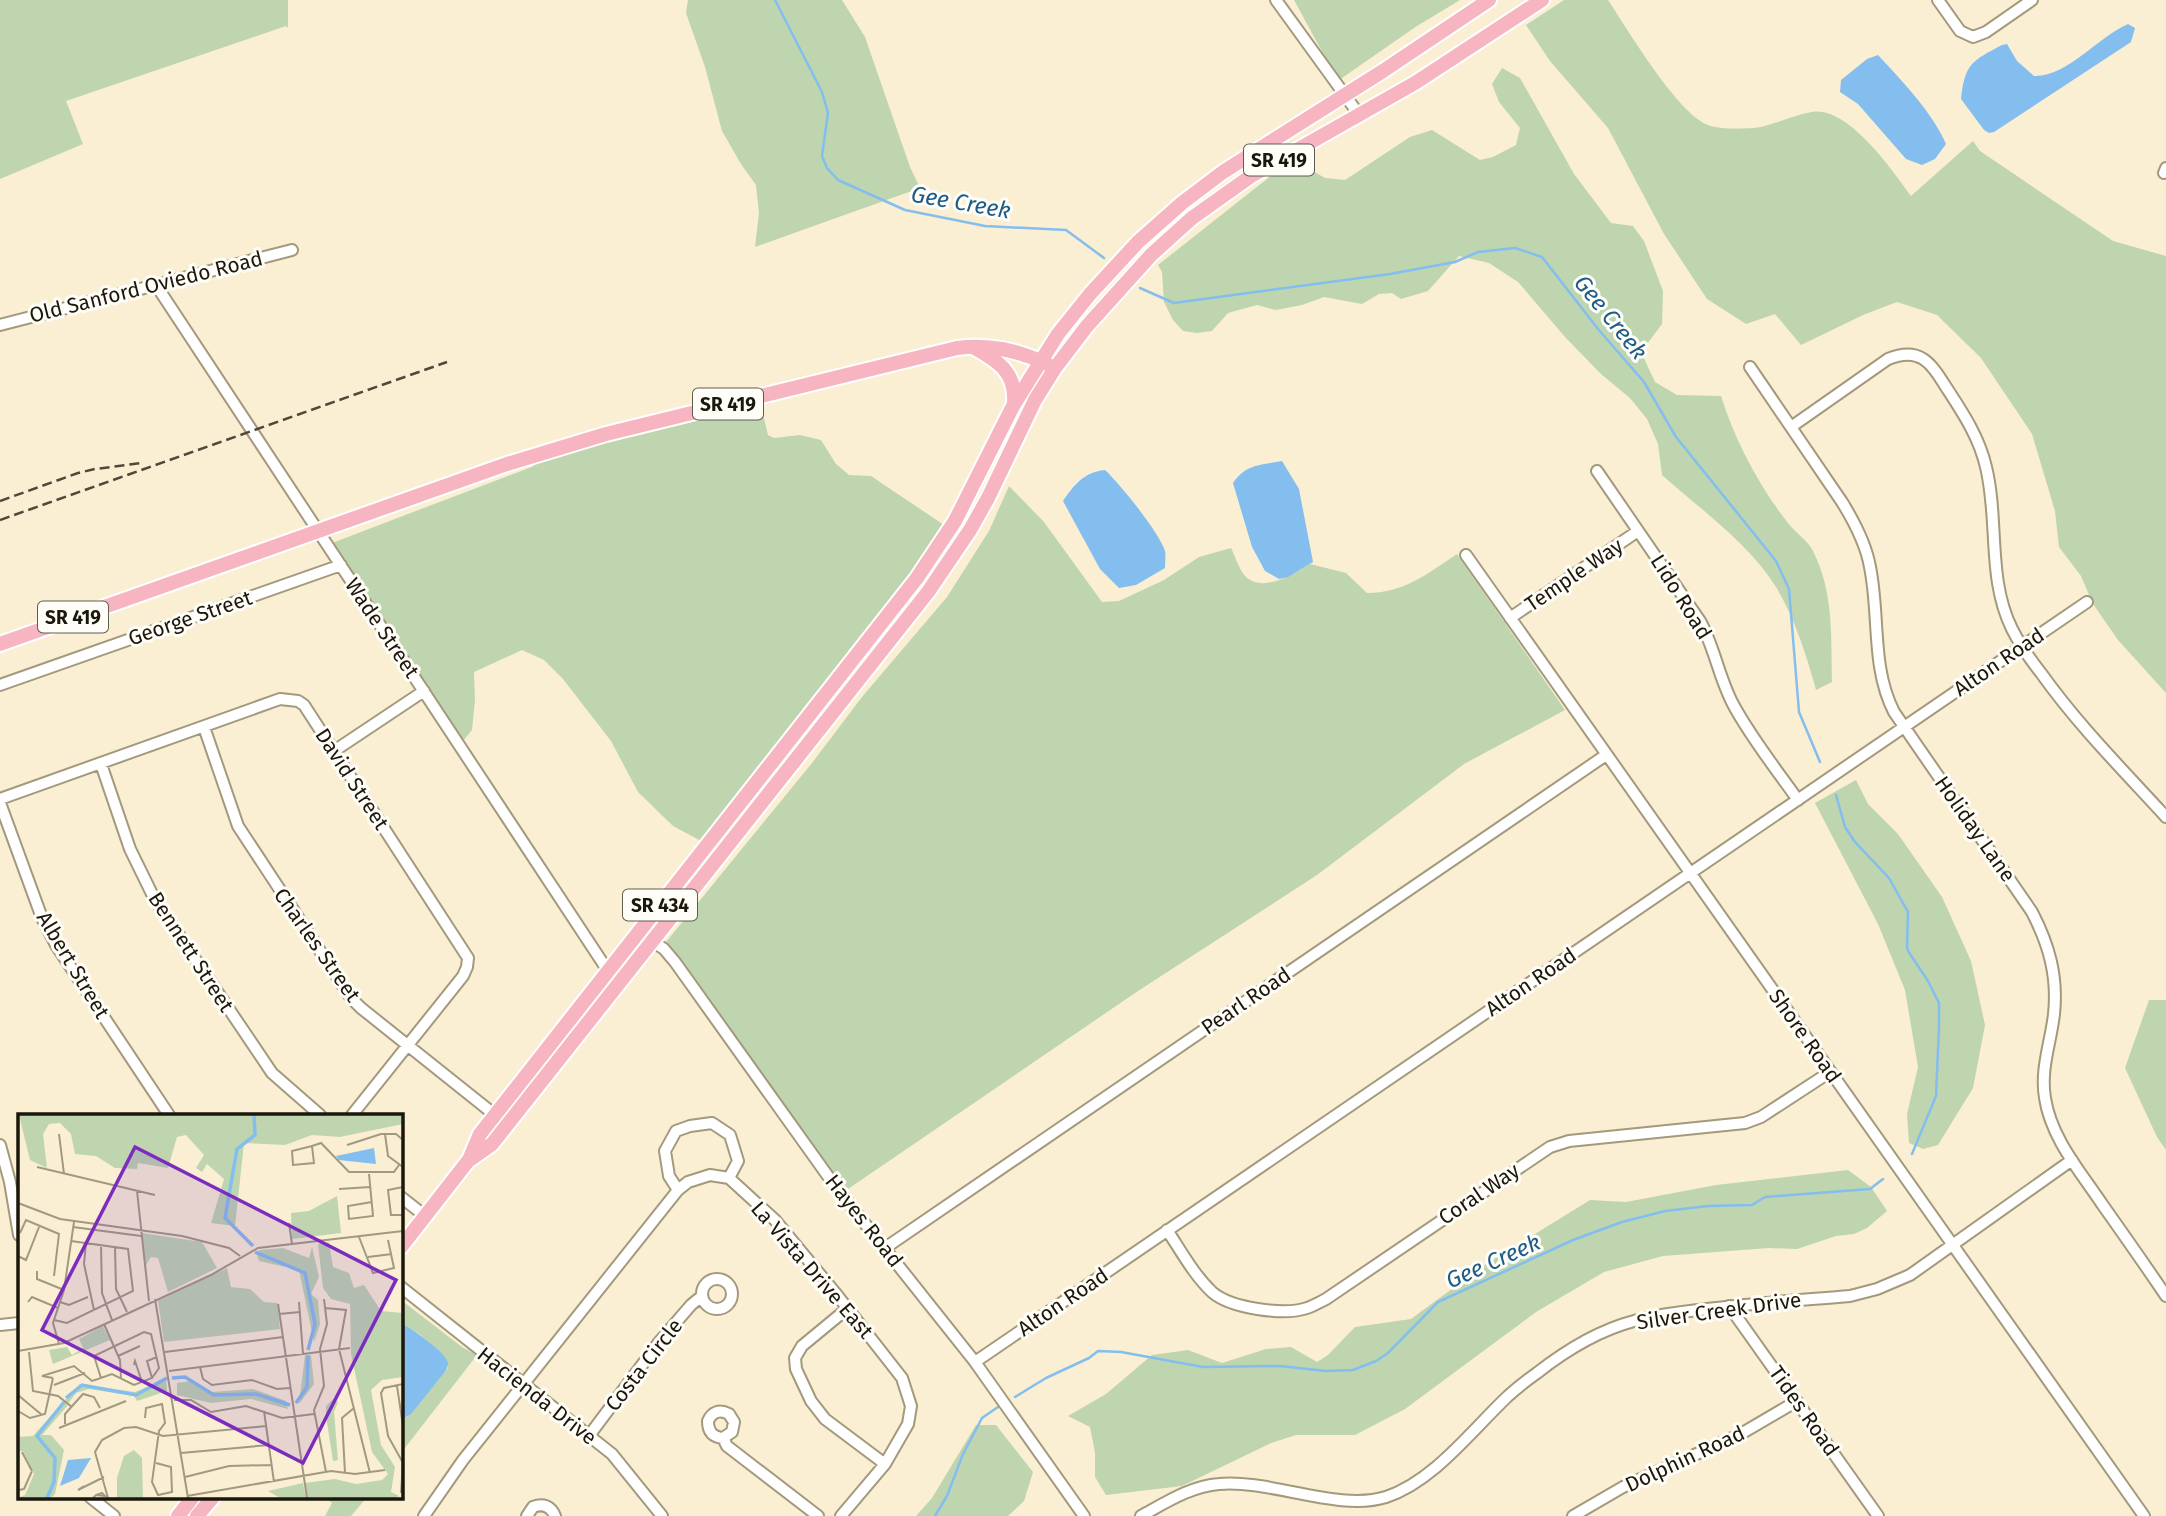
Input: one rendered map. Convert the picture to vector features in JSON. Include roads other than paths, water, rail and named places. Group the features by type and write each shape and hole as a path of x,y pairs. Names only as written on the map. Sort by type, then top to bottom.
{"main road":[{"name":"SR 419","path":"1041,361 1058,334 1090,294 1158,223 1223,172 1489,0"},
{"name":"SR 419","path":"0,644 507,464 606,434 972,346 1002,347 1055,368 1087,326 1150,255 1192,218 1251,176 1360,116 1542,0"},
{"path":"972,346 1003,366 1013,384 1013,406"},
{"name":"SR 434","path":"402,1246 468,1161 480,1134 937,550 967,501 1013,406 1041,361"},
{"name":"SR 434","path":"468,1161 492,1144 914,611 950,562 988,498 1035,400 1055,368"},
{"path":"857,683 863,664 861,650"},
{"path":"178,1516 192,1498"},
{"path":"197,1516 212,1498"}],"street":[{"path":"1276,0 1360,116"},
{"path":"1938,0 1960,32 1973,37 1986,32 2032,0"},
{"name":"Old Sanford Oviedo Road","path":"0,325 292,250"},
{"name":"Wade Street","path":"156,285 608,971"},
{"path":"1791,427 1888,359 1900,354 1913,355 1923,358 1933,367 1971,425 1981,448 1987,470 1999,596 2021,647 2076,719 2166,817"},
{"name":"Holiday Lane","path":"1750,367 1855,524 1871,569 1880,672 1886,696 1904,727 2032,912 2046,938 2055,986 2054,1015 2044,1065 2045,1099 2050,1121 2072,1160 2166,1296"},
{"name":"Lido Road","path":"1597,471 1700,621 1709,637 1724,685 1734,706 1798,800"},
{"name":"Temple Way","path":"1510,618 1638,531"},
{"name":"Shore Road","path":"1466,555 2144,1516"},
{"name":"George Street","path":"0,685 341,565"},
{"name":"Alton Road","path":"975,1362 2087,602"},
{"path":"334,751 424,691"},
{"name":"David Street","path":"0,801 279,699 291,699 304,705 468,958 463,976 353,1114"},
{"name":"Charles Street","path":"204,727 233,815 246,840 351,998 495,1115"},
{"name":"Pearl Road","path":"885,1248 1606,754"},
{"name":"Bennett Street","path":"101,764 130,849 154,898 272,1073 319,1114"},
{"name":"Albert Street","path":"0,801 32,893 56,945 168,1114"},
{"name":"Hayes Road","path":"639,932 675,962 835,1186 975,1362 1084,1516"},
{"name":"Coral Way","path":"1167,1230 1213,1294 1226,1301 1271,1310 1289,1312 1306,1309 1326,1299 1550,1147 1569,1141 1745,1123 1761,1117 1830,1072"},
{"path":"424,1516 522,1384 678,1190 688,1182 710,1175 729,1178 738,1161 730,1135 712,1123 676,1131 665,1152 669,1176 678,1190"},
{"path":"0,1146 5,1182 18,1231"},
{"name":"Silver Creek Drive","path":"1141,1516 1177,1496 1216,1483 1240,1483 1366,1501 1387,1496 1428,1472 1453,1452 1509,1395 1563,1354 1595,1337 1632,1321 1664,1314 1850,1296 1877,1289 1910,1275 2072,1160"},
{"name":"La Vista Drive East","path":"729,1178 775,1220 902,1378 911,1406 908,1424 885,1464 841,1516"},
{"path":"402,1198 425,1216"},
{"name":"Hacienda Drive","path":"402,1288 612,1454 662,1516"},
{"name":"Costa Circle","path":"588,1437 660,1341 702,1296"},
{"name":"Tides Road","path":"1729,1306 1878,1516"},
{"path":"848,1308 802,1346 795,1358 796,1369 811,1401 825,1419 885,1464"},
{"path":"0,1325 18,1322"},
{"name":"Dolphin Road","path":"1573,1516 1623,1486 1739,1435 1797,1401"},
{"path":"723,1438 727,1446 818,1516"},
{"path":"91,1498 114,1516"},
{"path":"527,1516 533,1507 542,1505 551,1508 555,1516"}],"water":[{"path":"2128,24 2135,28 2131,42 1994,132 1984,130 1961,99 1965,78 1972,64 2002,45 2007,44 2017,61 2034,76 2046,75 2070,63"},
{"path":"1878,55 1916,97 1940,132 1946,144 1935,159 1922,165 1906,159 1858,104 1840,92 1841,80 1867,59"},
{"path":"1282,461 1299,489 1313,562 1288,577 1279,579 1265,571 1252,547 1233,483 1248,469"},
{"path":"1105,470 1147,521 1165,551 1165,568 1136,585 1119,588 1100,569 1063,501 1080,480 1091,473"},
{"path":"402,1324 435,1347 448,1363 444,1373 411,1414 403,1419"}],"waterway":[{"name":"Gee Creek","path":"775,0 822,92 828,113 822,156 827,168 838,180 905,210 985,226 1066,230 1104,258"},
{"name":"Gee Creek","path":"1140,288 1174,303 1390,274 1455,262 1478,252 1515,248 1542,257 1598,329 1644,382 1676,437 1776,561 1789,589 1799,712 1820,762"},
{"name":"Gee Creek","path":"1836,795 1845,827 1855,842 1889,878 1908,912 1908,951 1939,1003 1936,1096 1912,1154"},
{"name":"Gee Creek","path":"1015,1397 1098,1351 1121,1352 1203,1367 1280,1366 1326,1371 1353,1370 1388,1353 1438,1302 1573,1240 1622,1222 1665,1211 1752,1205 1765,1197 1870,1189 1883,1179"},
{"name":"Gee Creek","path":"935,1516 947,1496 963,1454 982,1418 998,1407"}],"railway":[{"path":"0,520 447,362"},
{"path":"0,501 78,473 142,463"}]}
